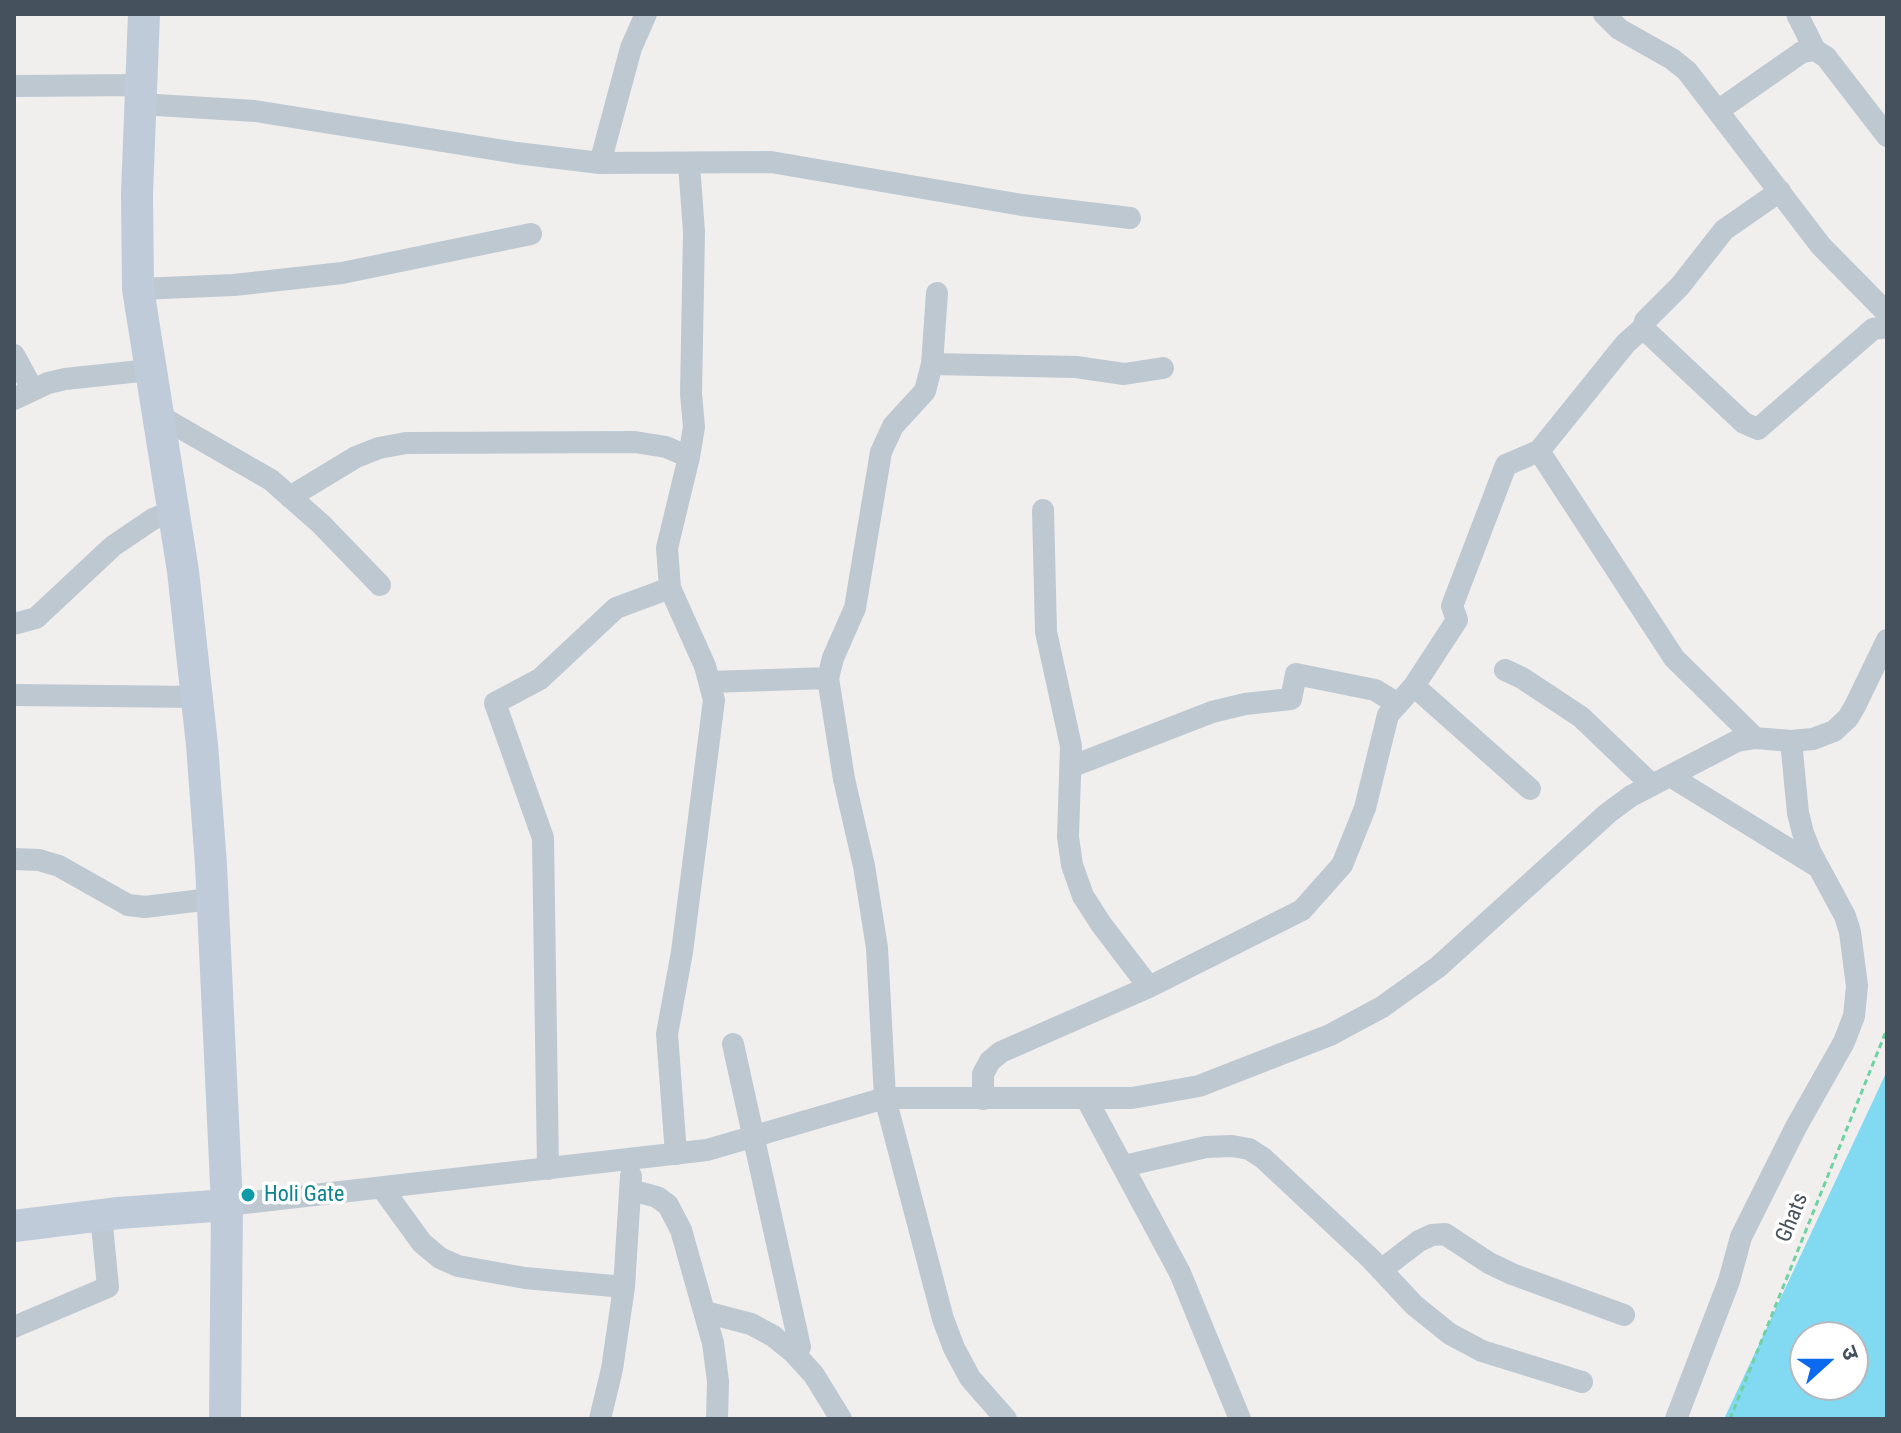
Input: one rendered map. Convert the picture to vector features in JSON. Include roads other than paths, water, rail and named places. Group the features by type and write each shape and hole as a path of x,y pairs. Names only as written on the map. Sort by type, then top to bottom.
{"street":[{"path":"144,14 138,289 183,571 211,865 210,899 227,1205 225,1419"},
{"path":"600,163 631,48 646,14"},
{"path":"1604,14 1619,29 1687,71 1821,246 1887,313"},
{"path":"1797,14 1815,50 1826,57 1887,136"},
{"path":"1719,110 1802,52 1815,50"},
{"path":"14,86 141,94 517,153 600,163 771,162 1022,205 1130,218"},
{"path":"676,1154 667,1034 682,952 714,700 711,682 670,588 667,548 694,427 691,394 694,232 689,164"},
{"path":"983,1099 983,1074 990,1061 1001,1052 1149,987 1302,910 1342,865 1365,808 1388,715 1414,686 1457,620 1452,606 1506,465 1539,451 1626,343 1680,286 1724,230 1780,191"},
{"path":"138,289 234,285 342,273 531,234"},
{"path":"937,293 932,364 925,391 893,426 881,452 855,608 833,658 828,678 877,948 885,1098 943,1319 970,1378 1006,1419"},
{"path":"1643,328 1744,423 1758,429 1873,329 1887,327"},
{"path":"14,355 23,395 65,379 150,370"},
{"path":"932,364 1076,367 1124,374 1163,368"},
{"path":"158,415 271,480 321,524 380,585"},
{"path":"290,497 356,457 379,448 406,443 635,442 666,447 689,457"},
{"path":"1539,451 1674,658 1755,738"},
{"path":"1043,510 1046,632 1073,766 1068,837 1072,865 1083,896 1149,987"},
{"path":"14,624 36,618 113,546 153,519 173,511"},
{"path":"548,1169 543,838 495,703 540,679 616,608 670,588"},
{"path":"14,1226 707,1150 885,1098 1132,1098 1199,1086 1330,1035 1382,1007 1438,967 1608,813 1661,780 1737,741 1755,738 1813,739 1834,731 1848,718 1887,640"},
{"path":"1505,670 1581,717 1661,780 1819,868"},
{"path":"1073,766 1212,712 1245,704 1291,699 1296,674 1375,690 1398,704"},
{"path":"711,682 828,678"},
{"path":"1414,686 1530,789"},
{"path":"14,695 197,697"},
{"path":"1676,1419 1729,1281 1741,1237 1796,1127 1844,1042 1854,1016 1857,986 1850,932 1845,916 1811,853 1798,813 1791,741"},
{"path":"14,859 39,860 59,866 128,905 145,907 210,899"},
{"path":"733,1044 800,1347"},
{"path":"1086,1098 1180,1273 1240,1419"},
{"path":"1124,1166 1206,1147 1249,1149 1263,1158 1414,1305 1450,1334 1482,1351 1582,1382"},
{"path":"600,1419 612,1369 624,1287 632,1159"},
{"path":"382,1188 422,1243 440,1258 458,1266 525,1278 624,1287"},
{"path":"631,1190 657,1197 675,1214 716,1360 717,1419"},
{"path":"14,1327 108,1287 101,1215"},
{"path":"1381,1270 1419,1241 1439,1233 1512,1274 1624,1315"},
{"path":"705,1312 751,1324 773,1336 814,1375 841,1419"}],"water":[{"path":"1887,1071 1887,1419 1724,1419"}],"place":[{"name":"Holi Gate","path":"248,1195"}]}
